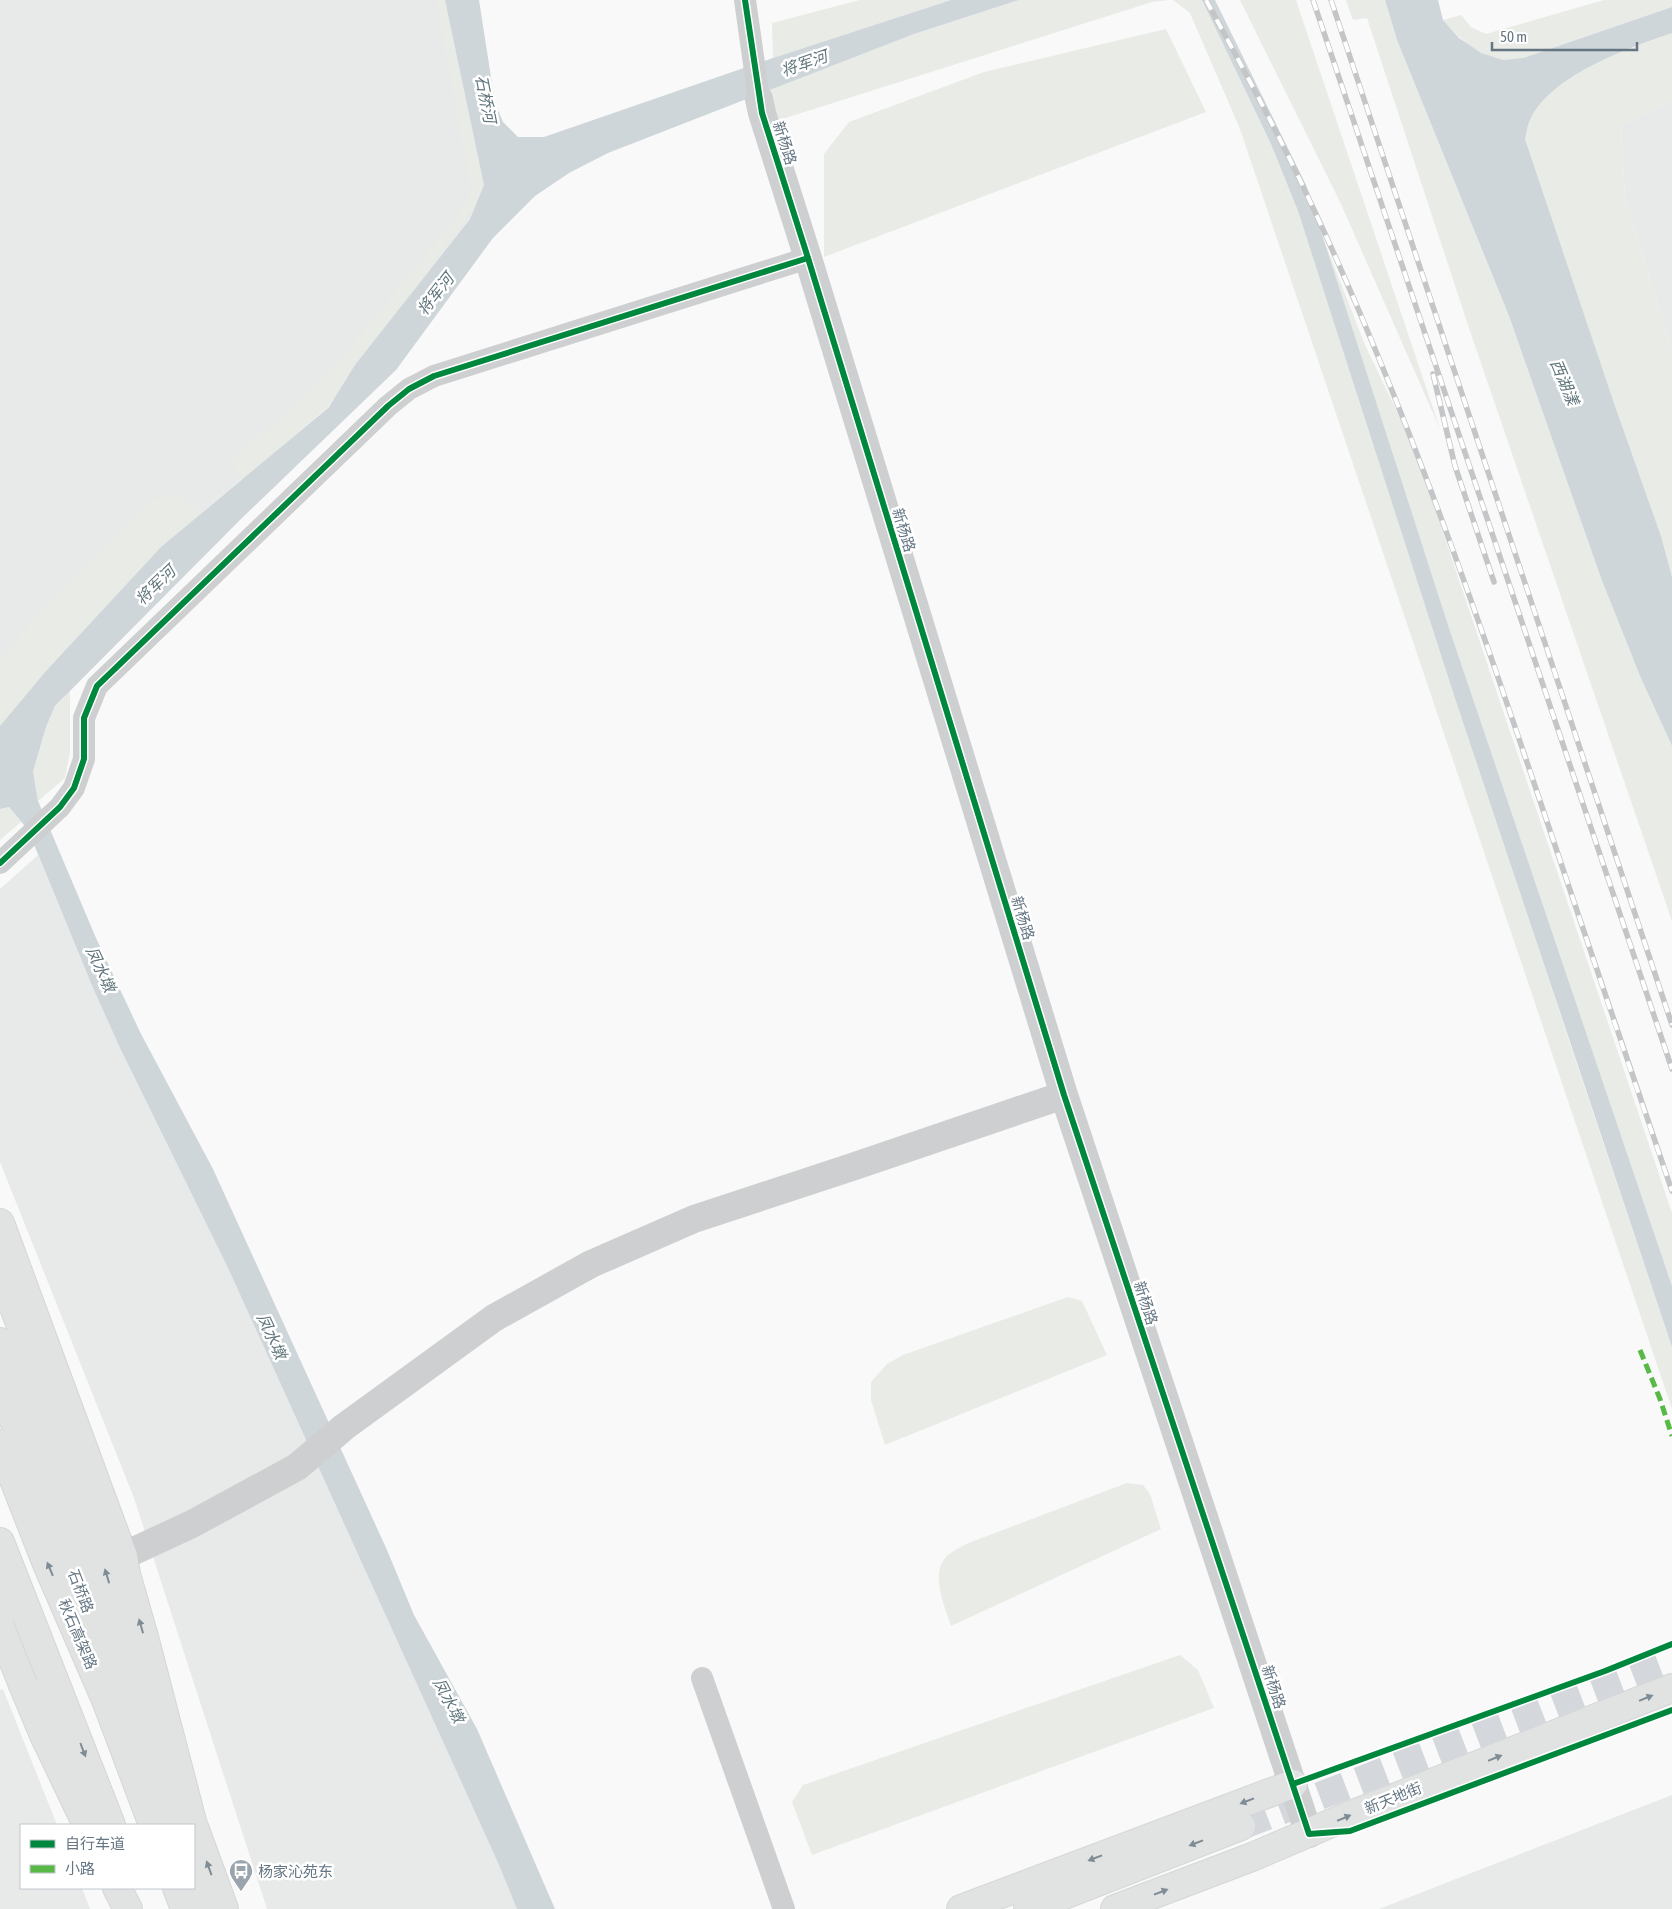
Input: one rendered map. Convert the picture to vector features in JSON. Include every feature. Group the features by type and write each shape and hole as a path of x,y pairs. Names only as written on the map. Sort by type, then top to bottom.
{"main road":[{"path":"0,1224 123,1556 126,1574 192,1824"},
{"path":"0,1270 64,1441 129,1647 177,1824"},
{"path":"0,1342 62,1500 121,1696"},
{"name":"石桥路","path":"0,1385 171,1824"},
{"name":"秋石高架路","path":"0,1444 47,1564 106,1700 153,1824"},
{"path":"0,1542 111,1824"},
{"path":"0,1582 26,1646 91,1824"},
{"path":"0,1627 44,1734 87,1824"},
{"name":"新天地街","path":"1115,1909 1309,1834 1341,1819 1672,1688"},
{"path":"961,1909 1293,1784"},
{"path":"1028,1909 1241,1826"},
{"path":"195,1831 224,1909"},
{"path":"116,1889 122,1909"},
{"path":"117,1889 128,1909"},
{"path":"135,1889 143,1909"},
{"path":"177,1889 185,1909"},
{"path":"195,1889 199,1909"},
{"path":"195,1889 203,1909"}],"street":[{"name":"新杨路","path":"745,0 762,113 1064,1095 1309,1834"},
{"path":"6,857 60,807 74,788 84,758 84,718 97,686 388,406 409,389 434,376 808,258"},
{"path":"123,1556 174,1533 297,1467 344,1427 494,1318 591,1264 694,1219 1064,1095"},
{"path":"0,1656 26,1646"},
{"path":"702,1678 784,1909"}],"shaded area":[{"path":"0,0 445,0 484,185 470,219 355,365 300,430 161,547 46,671 0,726"},
{"path":"436,0 445,0 484,185 477,204 329,406 243,479 231,461 326,377 458,215 471,192"},
{"path":"860,0 951,0 773,58 772,23"},
{"path":"1019,0 1168,0 1152,2 779,120 769,90 914,34"},
{"path":"1173,0 1202,0 1271,144 1298,211 1568,1038 1672,1347 1672,1409 1240,129 1190,13"},
{"path":"1240,0 1296,0 1440,429 1341,204"},
{"path":"1346,0 1385,0 1397,40 1509,316 1601,578 1640,676 1672,746 1672,921 1469,328 1367,18 1353,20"},
{"path":"1604,0 1672,0 1672,7 1523,58 1508,60 1494,58 1477,51 1462,40 1443,20 1461,15 1471,27 1486,34"},
{"path":"1166,29 1206,112 824,257 824,154 849,122 984,72"},
{"path":"1672,33 1672,101 1621,127 1625,196 1672,350 1672,577 1661,536 1525,139 1530,120 1540,104 1572,77 1613,56"},
{"path":"1672,101 1672,350 1625,196 1621,126"},
{"path":"1314,215 1365,345 1415,449 1672,1213 1672,1286 1448,625"},
{"path":"160,497 184,497 202,513 161,547 46,671 0,726 0,657 139,509"},
{"path":"70,690 70,752 65,778 38,801 33,773 46,727 55,707"},
{"path":"9,807 21,822 0,840 0,809"},
{"path":"38,855 120,1048 228,1268 499,1865 517,1909 267,1909 134,1498 0,1162 0,889"},
{"path":"1068,1297 1082,1301 1107,1355 885,1445 871,1400 871,1382 887,1364 903,1355"},
{"path":"1127,1483 1143,1485 1150,1494 1161,1529 951,1626 939,1582 941,1564 948,1555 966,1544"},
{"path":"1180,1655 1198,1670 1214,1708 812,1855 792,1802 803,1785"},
{"path":"3,1689 57,1824 20,1824 20,1889 82,1889 90,1909 0,1909 0,1690"},
{"path":"1672,1795 1672,1909 1379,1909"}],"water":[{"path":"445,0 479,0 495,103 503,122 518,137 544,137 773,58 951,0 1019,0 914,34 608,153 569,173 535,196 493,238 396,370 243,517 55,706 46,727 33,772 38,801 96,938 140,1032 213,1169 387,1550 414,1615 477,1729 555,1909 517,1909 499,1865 228,1268 120,1048 93,988 28,830 9,807 0,809 0,726 46,671 161,547 329,407 355,365 470,219 484,185"},
{"path":"1202,0 1215,0 1306,185 1448,625 1672,1286 1672,1347 1454,695 1298,211 1271,144"},
{"name":"西湖漾","path":"1385,0 1438,0 1443,20 1459,38 1481,53 1503,60 1523,58 1672,7 1672,33 1613,56 1572,77 1554,90 1540,104 1529,122 1525,139 1661,536 1672,577 1672,746 1640,676 1601,578 1509,316 1397,40"}],"tunnel":[{"path":"1241,1826 1672,1661"}],"railway":[{"path":"1206,0 1302,185 1346,282 1405,423 1459,566 1672,1191"},
{"path":"1313,0 1672,1069"},
{"path":"1331,0 1672,1025"},
{"path":"1433,374 1455,466 1494,582"}],"marked path":[{"path":"1640,1350 1660,1399 1672,1436"}],"cycle path":[{"path":"745,0 762,113 1064,1095 1309,1834 1350,1831 1672,1710"},
{"path":"0,863 60,807 74,788 84,759 84,718 97,686 388,406 409,389 434,376 808,258"},
{"path":"1293,1784 1605,1671 1672,1644"}],"place":[{"name":"杨家沁苑东","path":"241,1892"}],"water label":[{"name":"将军河","path":"804,63"},
{"name":"石桥河","path":"486,99"},
{"name":"将军河","path":"435,294"},
{"name":"将军河","path":"155,585"},
{"name":"凤水墩","path":"101,969"},
{"name":"凤水墩","path":"272,1336"},
{"name":"凤水墩","path":"449,1700"}]}
